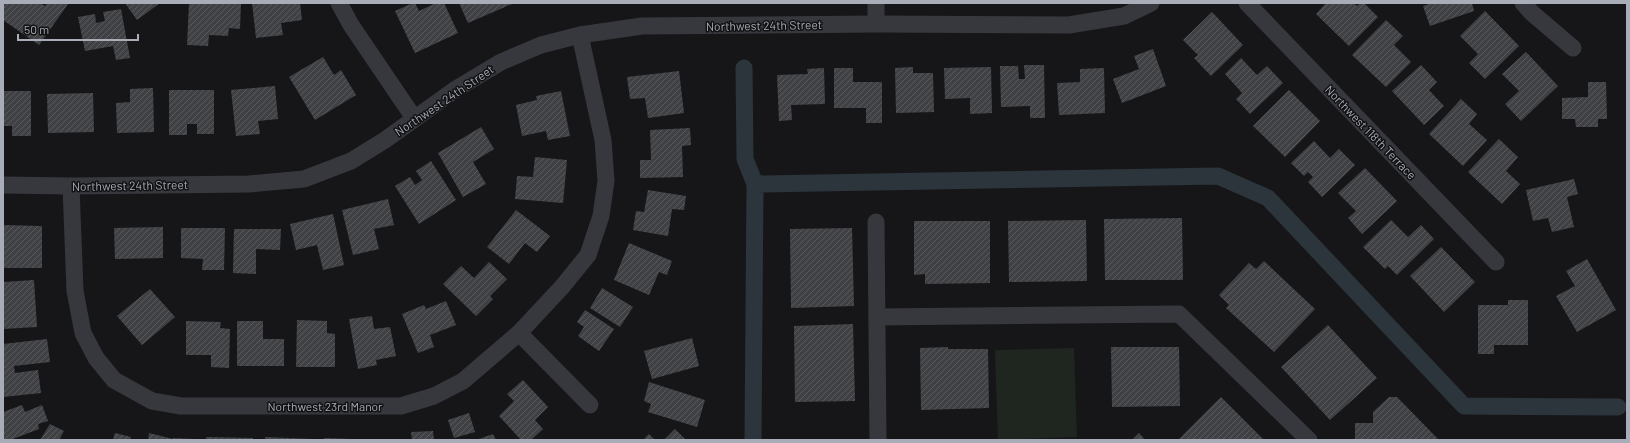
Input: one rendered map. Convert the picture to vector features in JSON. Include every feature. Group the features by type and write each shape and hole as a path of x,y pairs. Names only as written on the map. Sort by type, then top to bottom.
{"street":[{"path":"339,3 351,25 414,118"},
{"path":"876,3 876,24"},
{"name":"Northwest 24th Street","path":"3,185 71,186 249,184 304,178 351,161 385,140 456,89 501,62 541,45 580,35 642,26 876,24 1070,25 1124,16 1151,3"},
{"name":"Northwest 118th Terrace","path":"1247,3 1496,262"},
{"path":"1523,3 1532,13 1573,48"},
{"name":"Northwest 23rd Manor","path":"71,186 75,291 83,334 96,358 114,380 152,401 181,406 401,406 434,396 463,381 519,334 588,256 601,216 606,181 603,140 580,35"},
{"path":"876,222 878,440"},
{"path":"877,317 1179,314 1309,440"},
{"path":"519,334 590,405"}],"shaded area":[{"path":"1074,348 1077,437 998,440 995,350"}],"building":[{"path":"3,3 40,3 45,6 47,3 68,4 39,45 3,20"},
{"path":"125,3 160,3 137,20"},
{"path":"189,3 241,3 240,29 229,28 228,36 209,35 208,46 187,45"},
{"path":"252,3 300,3 302,20 281,23 283,35 256,38"},
{"path":"415,3 419,11 436,3 444,3 458,33 415,53 395,11"},
{"path":"459,3 511,3 512,4 468,23"},
{"path":"1326,3 1354,3 1357,6 1360,3 1364,3 1378,17 1349,46 1316,14"},
{"path":"1432,3 1472,3 1474,11 1430,26 1423,6"},
{"path":"121,9 130,58 116,60 113,46 85,51 78,17 95,14 96,23 105,21 103,12"},
{"path":"1485,11 1519,46 1485,79 1469,63 1478,54 1460,36"},
{"path":"1212,12 1243,45 1211,76 1194,58 1198,55 1183,40"},
{"path":"1386,20 1403,36 1394,45 1411,62 1386,87 1352,55"},
{"path":"1153,49 1166,86 1122,103 1113,79 1139,69 1134,56"},
{"path":"1526,52 1558,86 1521,121 1505,104 1519,91 1502,74"},
{"path":"323,57 334,75 341,70 356,95 315,120 289,77"},
{"path":"1241,58 1257,75 1267,66 1283,83 1250,114 1236,99 1242,93 1225,74"},
{"path":"1024,65 1044,65 1045,118 1030,118 1030,106 1001,107 1000,66 1018,66 1019,79 1025,79"},
{"path":"1421,65 1437,82 1429,90 1444,106 1424,125 1392,91"},
{"path":"913,67 913,73 933,73 934,112 896,113 895,68"},
{"path":"991,67 992,113 970,114 970,98 945,99 944,68"},
{"path":"824,68 825,104 791,105 792,120 779,121 777,75 808,74 807,69"},
{"path":"834,68 853,68 853,82 882,82 882,123 866,123 866,108 834,108"},
{"path":"1104,68 1105,113 1059,115 1057,83 1080,82 1080,69"},
{"path":"679,71 684,113 648,118 645,98 630,99 627,77"},
{"path":"1588,82 1606,82 1607,119 1598,119 1598,127 1576,127 1575,119 1562,119 1562,98 1588,97"},
{"path":"275,86 278,119 258,121 260,134 236,136 231,90"},
{"path":"153,88 154,132 117,133 116,103 130,102 130,89"},
{"path":"169,90 214,90 214,134 197,134 197,124 187,124 187,135 169,135"},
{"path":"1289,90 1320,121 1285,157 1253,126"},
{"path":"3,91 31,91 31,136 12,136 12,126 3,126"},
{"path":"561,91 570,136 548,140 546,131 522,136 516,105 537,100 536,96"},
{"path":"93,93 94,132 48,133 47,94"},
{"path":"1461,99 1477,114 1469,124 1487,140 1463,166 1429,134"},
{"path":"481,127 494,149 473,162 486,184 463,197 438,153"},
{"path":"690,128 691,145 682,146 683,177 640,178 640,160 651,160 650,130"},
{"path":"1499,139 1518,157 1506,171 1520,184 1502,204 1468,172"},
{"path":"1314,141 1330,158 1339,149 1355,165 1322,197 1308,182 1313,177 1308,172 1304,176 1291,163"},
{"path":"535,157 567,160 563,203 515,199 517,176 533,177"},
{"path":"431,161 456,200 419,224 395,186 410,177 415,185 422,180 416,171"},
{"path":"1365,168 1397,201 1362,234 1348,218 1356,211 1338,193"},
{"path":"1574,179 1578,194 1567,197 1574,227 1552,232 1548,218 1533,221 1526,190"},
{"path":"648,190 686,196 684,210 672,209 668,236 633,230 636,211 644,212"},
{"path":"388,199 394,225 374,229 379,249 353,255 342,210"},
{"path":"516,210 550,236 537,252 525,243 509,264 487,247"},
{"path":"333,214 344,265 323,270 317,245 296,250 290,224"},
{"path":"1182,218 1183,280 1105,280 1104,219"},
{"path":"1086,220 1087,281 1009,282 1008,221"},
{"path":"1391,220 1408,237 1421,225 1434,239 1397,275 1388,266 1385,269 1363,247"},
{"path":"914,221 990,221 990,283 925,284 925,274 914,275"},
{"path":"3,225 42,226 42,268 3,268"},
{"path":"163,227 163,258 115,259 114,228"},
{"path":"181,228 225,228 224,270 202,270 203,259 181,258"},
{"path":"852,228 854,306 791,308 790,229"},
{"path":"234,229 281,229 280,250 256,249 256,274 233,273"},
{"path":"629,243 672,261 667,275 659,272 649,295 614,280"},
{"path":"1441,247 1475,282 1444,312 1410,276"},
{"path":"1587,259 1616,310 1577,332 1556,296 1575,286 1566,271"},
{"path":"1264,261 1315,309 1274,352 1226,308 1229,305 1219,295 1249,263 1256,269"},
{"path":"489,262 507,279 490,296 493,299 476,316 443,284 461,266 474,278"},
{"path":"34,280 37,327 3,329 3,282"},
{"path":"602,288 633,307 620,327 590,308"},
{"path":"150,289 175,317 142,345 117,316"},
{"path":"1508,300 1528,300 1528,345 1494,345 1494,354 1478,354 1478,305 1508,305"},
{"path":"446,301 456,325 430,335 434,347 418,353 402,314 424,305 426,309"},
{"path":"585,310 614,329 599,351 578,336 584,327 577,322"},
{"path":"372,316 374,329 390,327 396,356 376,360 377,365 358,369 349,319"},
{"path":"297,320 327,321 327,333 335,334 335,367 296,367"},
{"path":"186,321 221,322 220,328 230,329 229,368 211,367 211,355 186,355"},
{"path":"237,321 263,321 263,339 284,339 284,366 237,366"},
{"path":"853,324 855,401 795,402 794,326"},
{"path":"1328,325 1377,378 1330,420 1281,367"},
{"path":"692,338 699,366 652,379 644,351"},
{"path":"47,339 50,362 14,366 15,373 38,370 41,393 3,397 3,344"},
{"path":"948,347 948,349 988,349 989,408 921,410 920,348"},
{"path":"1111,347 1179,347 1180,406 1112,407"},
{"path":"523,380 548,407 535,420 543,429 531,440 521,440 499,416 514,401 507,394"},
{"path":"649,382 705,400 697,427 648,412 651,404 644,401"},
{"path":"1221,397 1264,440 1178,440"},
{"path":"1389,397 1397,397 1439,440 1355,440 1355,423 1373,423 1373,412"},
{"path":"22,405 25,412 42,405 48,421 38,424 39,429 10,440 3,440 3,412"},
{"path":"469,413 475,432 454,438 448,420"},
{"path":"50,424 64,431 59,440 40,440"},
{"path":"675,429 686,440 664,440"},
{"path":"433,431 434,440 412,440 411,432"},
{"path":"115,433 131,437 130,440 113,440"},
{"path":"149,433 173,439 196,440 148,440"},
{"path":"1139,433 1145,440 1132,440"},
{"path":"493,434 496,440 476,440"},
{"path":"649,434 655,440 643,440"},
{"path":"206,437 253,438 253,440 206,440"},
{"path":"265,437 313,439 313,440 265,440"},
{"path":"324,438 352,439 352,440 324,440"}],"waterway":[{"path":"744,68 745,159 755,184"},
{"path":"753,440 755,184 1218,176 1268,198 1464,406 1618,407"}]}
